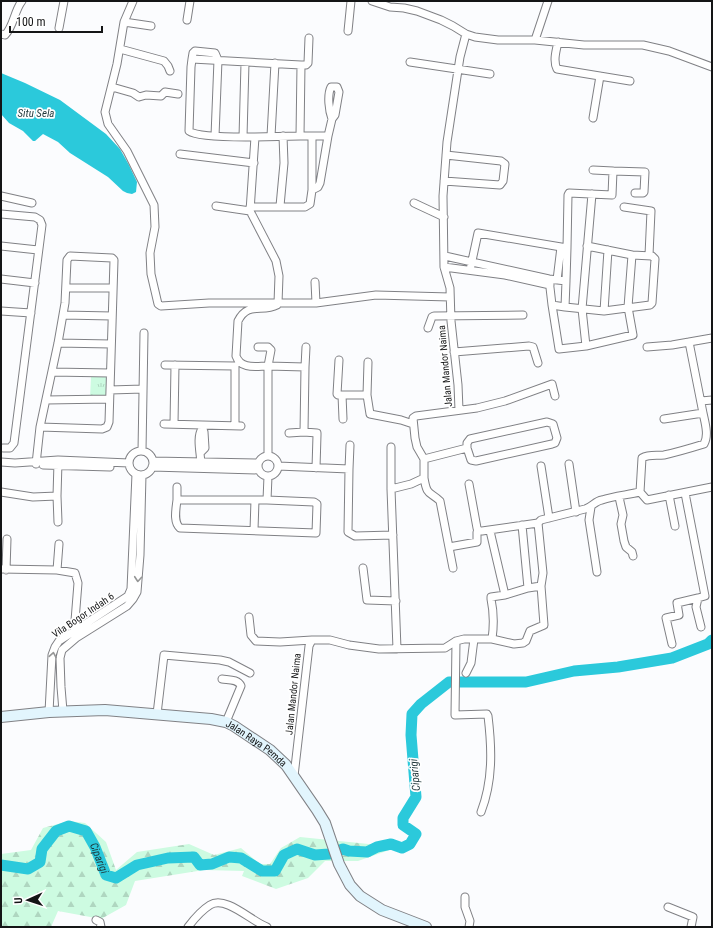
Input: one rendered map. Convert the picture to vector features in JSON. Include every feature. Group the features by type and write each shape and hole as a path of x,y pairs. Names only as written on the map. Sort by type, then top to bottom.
{"main road":[{"name":"Jalan Raya Pemda","path":"1,717 63,711 105,710 211,719 226,722 270,750 286,765 325,823 339,864 350,885 360,896 382,910 426,927"}],"street":[{"path":"1,34 6,35 14,14 22,1"},
{"path":"59,28 64,1"},
{"path":"133,1 124,22 112,87 105,108 106,119 127,151 154,205 155,227 150,253 151,274 156,301 158,304 161,306 209,303 316,303 376,296 450,297"},
{"path":"187,20 190,1"},
{"path":"348,30 351,1"},
{"path":"372,1 390,7 417,11 475,37 498,40 535,40 584,45 643,46 669,50 712,67"},
{"path":"535,40 548,1"},
{"path":"124,22 152,26"},
{"name":"Jalan Mandor Naima","path":"413,424 413,418 416,416 459,410 450,288 444,267 443,196 446,155 460,57 466,34"},
{"path":"309,38 308,63 306,66 192,59 190,131 192,134 215,136 328,136"},
{"path":"558,42 555,59 557,69 630,81"},
{"path":"120,49 164,61 170,71"},
{"path":"215,136 218,60"},
{"path":"243,137 245,62"},
{"path":"410,62 459,68 490,74"},
{"path":"271,136 275,64"},
{"path":"300,136 301,65"},
{"path":"593,118 600,76"},
{"path":"112,87 133,93 139,97 146,95 161,96 165,92 178,94"},
{"path":"312,190 318,188 320,183 332,119"},
{"path":"280,206 284,164 283,136"},
{"path":"216,206 250,209 280,206 308,206 310,204 312,190 312,136"},
{"path":"255,137 250,209 276,261 279,276 278,303 273,307 250,309 245,311 238,321 236,358 243,365 305,367"},
{"path":"180,154 254,163"},
{"path":"444,181 500,185 503,181 505,164 501,161 446,155"},
{"path":"593,170 644,172 644,192 643,194 635,193"},
{"path":"565,307 566,281 564,248 568,195 573,193 612,195 613,171"},
{"path":"586,346 582,309 592,194"},
{"path":"1,196 32,203"},
{"path":"414,203 444,217"},
{"path":"624,207 651,212 649,255"},
{"path":"1,214 35,218 40,220 42,225 14,443 10,448 2,448 1,462 129,465 139,474 149,472 153,464 151,456 147,452 142,451 133,454 129,465"},
{"path":"471,266 476,234 480,233 564,248"},
{"path":"1,246 38,250"},
{"path":"552,305 604,311 628,307 647,306 652,303 654,257 649,255 632,255 587,246"},
{"path":"557,280 564,248"},
{"path":"604,311 608,250"},
{"path":"549,282 559,350 631,339 634,331 628,307 632,255"},
{"path":"34,463 40,427 63,315 67,261 70,256 112,258 114,260 109,399 110,422 105,428 40,427"},
{"path":"444,256 471,266 549,282 557,280 566,281"},
{"path":"444,267 471,266"},
{"path":"1,278 35,283"},
{"path":"315,282 316,303"},
{"path":"66,288 113,288"},
{"path":"1,311 31,313"},
{"path":"63,315 112,316"},
{"path":"428,328 432,317 434,316 523,315"},
{"path":"142,451 144,333"},
{"path":"648,347 712,338"},
{"path":"690,342 707,429 706,440 704,444 673,453 646,456 642,458 640,492 647,500 669,495 712,489"},
{"path":"58,343 111,344"},
{"path":"454,352 529,346 533,347 538,363"},
{"path":"258,347 268,347 271,350 268,366 268,455"},
{"path":"304,432 306,347"},
{"path":"339,360 338,396 367,395"},
{"path":"368,362 367,395 370,414 413,424 417,447 424,459 424,480 427,491 440,501 453,568"},
{"path":"164,424 202,427 238,426 235,366 165,365"},
{"path":"174,424 175,365"},
{"path":"52,372 110,373"},
{"path":"459,410 505,401 552,384 555,396"},
{"path":"110,390 143,389"},
{"path":"342,395 342,419"},
{"path":"46,400 109,399"},
{"path":"701,402 712,400"},
{"path":"664,419 703,413"},
{"path":"546,422 552,422 557,438 555,443 552,444 476,461 471,460 467,448 467,443 470,438 546,422"},
{"path":"201,465 199,433 202,427"},
{"path":"289,433 317,433 316,468"},
{"path":"350,445 348,532 355,536 393,535"},
{"path":"391,447 391,489 397,649"},
{"path":"424,459 467,448"},
{"path":"268,455 275,458 278,466 275,473 268,476 261,473 258,467 261,458 268,455"},
{"path":"58,463 58,522"},
{"path":"153,464 258,467"},
{"path":"569,464 576,512"},
{"path":"278,466 349,469"},
{"path":"541,466 549,518"},
{"name":"Vila Bogor Indah 6","path":"49,712 52,655 59,641 74,635 105,616 126,606 133,600 137,592 136,555 139,474"},
{"path":"267,500 268,476"},
{"path":"391,489 424,480"},
{"path":"449,547 477,542 478,531 469,484"},
{"path":"177,487 176,521 177,526 180,528 316,533 317,529 317,504 314,502 267,500 177,500"},
{"path":"1,492 33,496 57,496"},
{"path":"478,531 490,531 538,523 541,520 588,508 603,499 640,492"},
{"path":"672,644 666,618 679,615 677,603 705,596 685,493"},
{"path":"669,495 675,526"},
{"path":"619,497 623,516 622,524 624,541 626,548 632,552 633,556"},
{"path":"254,530 256,500"},
{"path":"588,508 597,572"},
{"path":"249,617 251,635 256,641 280,642 330,640 349,645 379,649 445,648 456,641 464,639 492,639 514,644 523,643 526,641 530,631 544,625 541,586 543,573 538,523"},
{"path":"522,526 528,588"},
{"path":"490,531 505,595"},
{"path":"7,539 3,569 57,570 75,573 78,583 74,635 62,650 60,658 63,711"},
{"path":"57,570 59,544"},
{"path":"364,568 366,599 368,601 396,601"},
{"path":"492,639 494,611 491,598 541,586"},
{"path":"698,598 696,607 701,627"},
{"path":"466,672 471,663 474,639"},
{"name":"Jalan Mandor Naima","path":"294,776 309,646 312,640"},
{"path":"456,641 455,714 456,716 488,715 491,742 491,770 488,791 481,812"},
{"path":"157,714 164,655 220,660 229,662 250,673"},
{"path":"51,669 60,670"},
{"path":"222,679 236,680 241,686 226,722"},
{"path":"465,897 465,907 470,920 469,927"},
{"path":"188,927 207,908 216,903 224,903 234,907 267,927"},
{"path":"668,907 693,917 691,927"},
{"path":"96,920 100,922 101,927"}],"green space":[{"path":"107,375 108,398 90,398 91,377"},
{"path":"69,821 85,823 106,842 116,870 137,852 189,844 214,855 241,848 260,864 270,864 281,848 300,837 398,847 358,861 325,861 308,878 276,889 242,876 244,871 204,870 135,881 126,905 101,919 58,911 51,927 1,927 1,854 31,850 43,828"}],"water":[{"name":"Situ Sela","path":"1,73 60,100 106,134 120,149 129,165 137,182 136,192 132,194 123,191 108,177 70,153 58,142 43,134 33,141 23,131 9,123 1,114"}],"waterway":[{"name":"Ciparigi","path":"1,865 28,869 40,862 42,849 56,831 69,826 86,831 95,847 106,875 116,878 137,865 168,858 194,857 200,865 212,864 229,857 241,858 262,871 275,871 284,855 297,849 315,855 329,854 343,849 349,851 367,852 377,847 391,844 402,848 410,844 416,834 403,825 403,818 416,797 411,735 412,714 421,704 449,682 526,682 574,671 618,667 672,658 708,644 712,640"}]}
